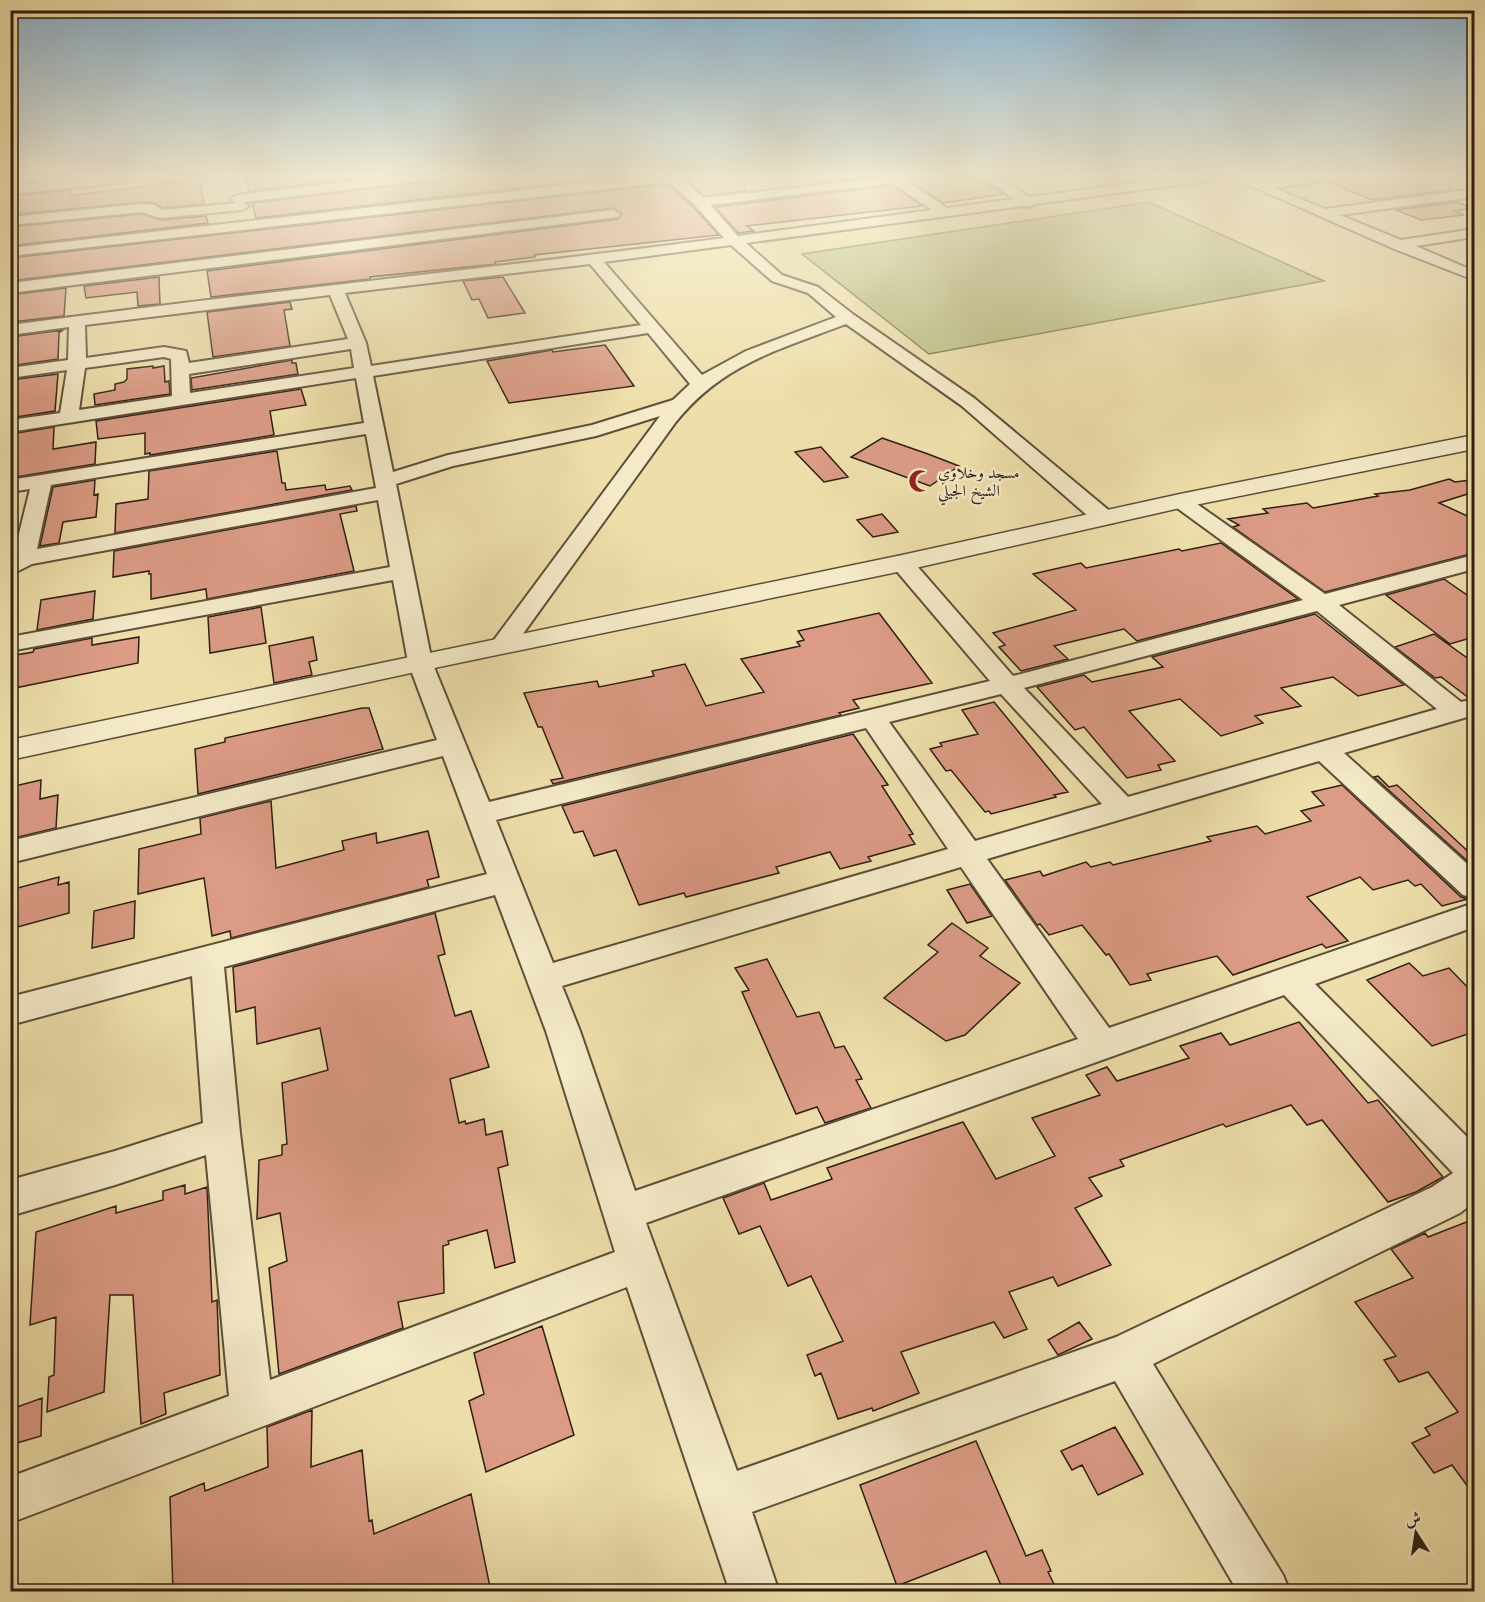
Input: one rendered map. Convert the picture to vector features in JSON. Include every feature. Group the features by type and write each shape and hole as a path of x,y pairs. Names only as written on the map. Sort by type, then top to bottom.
{"street":[{"path":"164,251 164,309"},
{"path":"10,288 165,269 269,251"},
{"path":"10,330 336,289 397,278 655,251"},
{"path":"746,251 777,278 813,290 848,318 968,402 1104,518"},
{"path":"1411,251 1474,276"},
{"path":"592,259 700,384"},
{"path":"336,289 358,343 420,662 563,1031 639,1263 724,1499 754,1592"},
{"path":"503,644 681,404 700,384 774,347 848,318"},
{"path":"69,417 77,364 77,322"},
{"path":"10,426 651,328"},
{"path":"180,370 358,343"},
{"path":"10,373 164,352 180,355 181,400"},
{"path":"42,481 15,563 387,487 448,461 596,430 681,404"},
{"path":"10,486 375,427"},
{"path":"10,750 503,644 902,563 1180,501 1474,442"},
{"path":"1180,501 1466,709"},
{"path":"902,563 1007,685 1121,807"},
{"path":"480,814 1007,685 1321,602 1471,567"},
{"path":"10,644 401,572"},
{"path":"543,979 1121,807 1325,751 1466,709"},
{"path":"873,718 1102,1046"},
{"path":"10,852 454,745"},
{"path":"1325,751 1474,887"},
{"path":"10,1011 504,881"},
{"path":"623,1213 1474,915"},
{"path":"207,958 222,1133 252,1410"},
{"path":"1290,980 1474,1169"},
{"path":"10,1198 116,1168 222,1133"},
{"path":"724,1499 1124,1356 1446,1200 1474,1180"},
{"path":"10,1500 639,1263"},
{"path":"1124,1356 1266,1592"}],"green space":[{"path":"824,251 1257,251 1324,281 929,354 802,254"}],"building":[{"path":"74,251 260,251 10,281 10,258"},
{"path":"367,251 573,251 534,255 535,257 495,262 496,264 211,297 207,271"},
{"path":"159,277 160,304 138,306 137,292 86,298 84,286"},
{"path":"503,277 525,313 488,318 479,299 472,300 463,281"},
{"path":"66,288 64,316 12,322 17,294"},
{"path":"290,302 292,309 284,310 290,346 213,357 207,312"},
{"path":"63,330 59,333 58,359 10,366 10,337"},
{"path":"605,345 634,386 509,403 487,361 552,350 553,352"},
{"path":"292,360 292,363 296,363 298,374 192,390 191,378"},
{"path":"153,366 153,368 164,366 165,382 169,381 170,394 95,405 94,394 115,390 115,384 127,379 127,369"},
{"path":"58,374 55,411 10,418 10,380"},
{"path":"301,389 306,405 270,411 274,435 150,455 150,453 145,454 145,433 98,439 96,421"},
{"path":"54,427 53,449 96,442 95,464 10,478 10,434"},
{"path":"882,438 959,466 930,486 851,457"},
{"path":"821,447 848,477 824,482 795,452"},
{"path":"277,451 282,483 285,483 286,490 325,485 326,490 350,486 352,490 115,533 116,504 148,499 149,471"},
{"path":"1449,479 1455,482 1470,480 1474,492 1439,503 1474,519 1474,553 1325,592 1233,527 1239,525 1228,519 1268,513 1263,509 1307,503 1313,508 1378,496 1375,494 1410,490"},
{"path":"95,480 94,495 98,494 96,517 63,522 59,543 40,546 53,487"},
{"path":"356,506 357,511 340,514 354,571 207,599 206,589 151,599 149,571 113,577 114,551"},
{"path":"882,514 898,532 873,537 857,520"},
{"path":"1221,543 1298,599 1137,641 1124,629 1054,646 1068,659 1021,671 999,647 1005,645 993,633 1076,610 1033,574 1081,563 1086,568"},
{"path":"1444,579 1474,600 1474,637 1450,644 1386,595"},
{"path":"95,591 93,619 37,630 41,600"},
{"path":"261,607 266,643 210,653 208,617"},
{"path":"879,613 932,683 853,700 859,708 839,713 841,715 553,784 551,780 563,778 542,727 538,727 524,693 597,681 599,687 654,676 652,671 685,664 706,706 764,692 741,659 800,646 797,642 804,640 798,631"},
{"path":"1315,614 1404,685 1358,696 1333,677 1281,688 1301,706 1255,716 1263,723 1221,736 1180,699 1129,711 1175,761 1158,765 1161,770 1127,778 1084,727 1075,730 1037,687 1084,675 1092,682 1163,667 1152,657"},
{"path":"1434,634 1474,663 1474,697 1469,698 1441,677 1435,678 1395,647"},
{"path":"139,637 138,663 10,689 10,656 92,638 92,645"},
{"path":"313,637 317,660 309,662 312,675 274,683 269,646"},
{"path":"994,702 1068,792 991,814 989,811 985,812 951,770 946,771 930,749 942,746 940,743 978,734 962,710"},
{"path":"369,708 383,749 198,794 195,749 225,742 225,738"},
{"path":"853,734 888,785 882,786 913,834 909,835 915,844 868,857 871,861 840,869 830,852 776,867 779,873 686,897 684,893 639,905 616,850 594,856 583,831 574,833 562,806"},
{"path":"1378,776 1389,787 1397,785 1474,857 1474,867 1374,777"},
{"path":"41,780 40,799 58,795 56,828 10,839 10,787"},
{"path":"1342,785 1461,897 1468,899 1442,906 1421,884 1415,886 1408,880 1373,890 1360,877 1307,897 1348,941 1326,948 1322,944 1233,975 1217,956 1147,974 1151,980 1130,985 1109,954 1106,955 1082,925 1049,935 1040,924 1037,925 1005,880 1040,871 1043,876 1086,862 1091,867 1110,862 1113,865 1211,841 1207,837 1257,826 1265,834 1311,821 1301,811 1324,805 1312,792"},
{"path":"271,801 276,868 344,850 342,841 376,833 377,843 428,831 439,877 427,880 429,887 231,938 230,931 212,936 204,878 138,894 139,849 201,834 200,818"},
{"path":"59,877 58,885 69,882 69,913 10,929 10,890"},
{"path":"970,884 992,916 967,923 947,890"},
{"path":"135,901 134,938 92,948 94,911"},
{"path":"435,913 445,954 438,956 455,1016 471,1011 489,1067 450,1079 459,1123 465,1121 466,1124 484,1119 486,1135 502,1131 508,1165 498,1168 515,1262 495,1268 487,1230 448,1241 449,1244 443,1246 444,1293 398,1302 403,1328 279,1374 269,1268 287,1261 280,1213 257,1219 259,1160 282,1155 282,1145 287,1144 282,1083 328,1070 320,1028 257,1044 255,1007 236,1012 233,967"},
{"path":"952,923 988,948 980,956 1020,983 965,1035 946,1041 884,998 938,952 928,945"},
{"path":"767,959 797,1017 819,1012 835,1048 844,1046 862,1079 856,1080 871,1108 825,1123 817,1107 796,1114 742,992 749,990 735,968"},
{"path":"1409,963 1423,976 1449,968 1474,994 1474,1032 1432,1046 1367,980"},
{"path":"1299,1022 1368,1103 1378,1100 1443,1177 1416,1192 1388,1202 1322,1120 1307,1125 1291,1105 1226,1127 1223,1124 1120,1160 1124,1166 1089,1178 1102,1196 1075,1208 1111,1265 1058,1286 1053,1277 1009,1292 1027,1329 1004,1338 994,1322 901,1352 919,1393 873,1411 872,1408 838,1419 821,1373 815,1376 807,1355 843,1341 811,1276 788,1286 760,1226 739,1234 723,1198 764,1183 771,1200 832,1179 827,1168 963,1122 996,1179 1055,1156 1032,1118 1100,1095 1086,1075 1107,1067 1117,1081 1189,1058 1180,1046 1221,1033 1230,1045"},
{"path":"185,1185 185,1194 207,1187 212,1302 217,1300 220,1375 164,1393 166,1414 141,1424 133,1295 110,1295 104,1392 47,1412 49,1377 54,1375 56,1317 30,1325 36,1232 116,1206 116,1213 163,1200 163,1191"},
{"path":"1474,1219 1474,1495 1452,1465 1434,1473 1412,1443 1430,1435 1425,1428 1458,1412 1428,1372 1399,1382 1384,1360 1396,1356 1355,1302 1413,1278 1391,1249 1425,1233 1428,1237"},
{"path":"1079,1322 1092,1339 1058,1355 1048,1340"},
{"path":"542,1326 574,1435 486,1472 469,1401 484,1394 474,1353"},
{"path":"42,1398 41,1436 17,1443 17,1407"},
{"path":"312,1410 311,1467 362,1450 369,1521 372,1520 374,1534 471,1494 491,1592 173,1592 170,1497 204,1483 205,1491 268,1467 267,1427"},
{"path":"1115,1427 1143,1474 1098,1495 1082,1465 1072,1470 1061,1451"},
{"path":"976,1441 1026,1556 1042,1550 1051,1571 1048,1572 1058,1592 1004,1592 986,1551 897,1586 860,1485"}],"place":[{"name":"مسجد وخلاوي الشيخ الجيلي","path":"920,481"}]}
